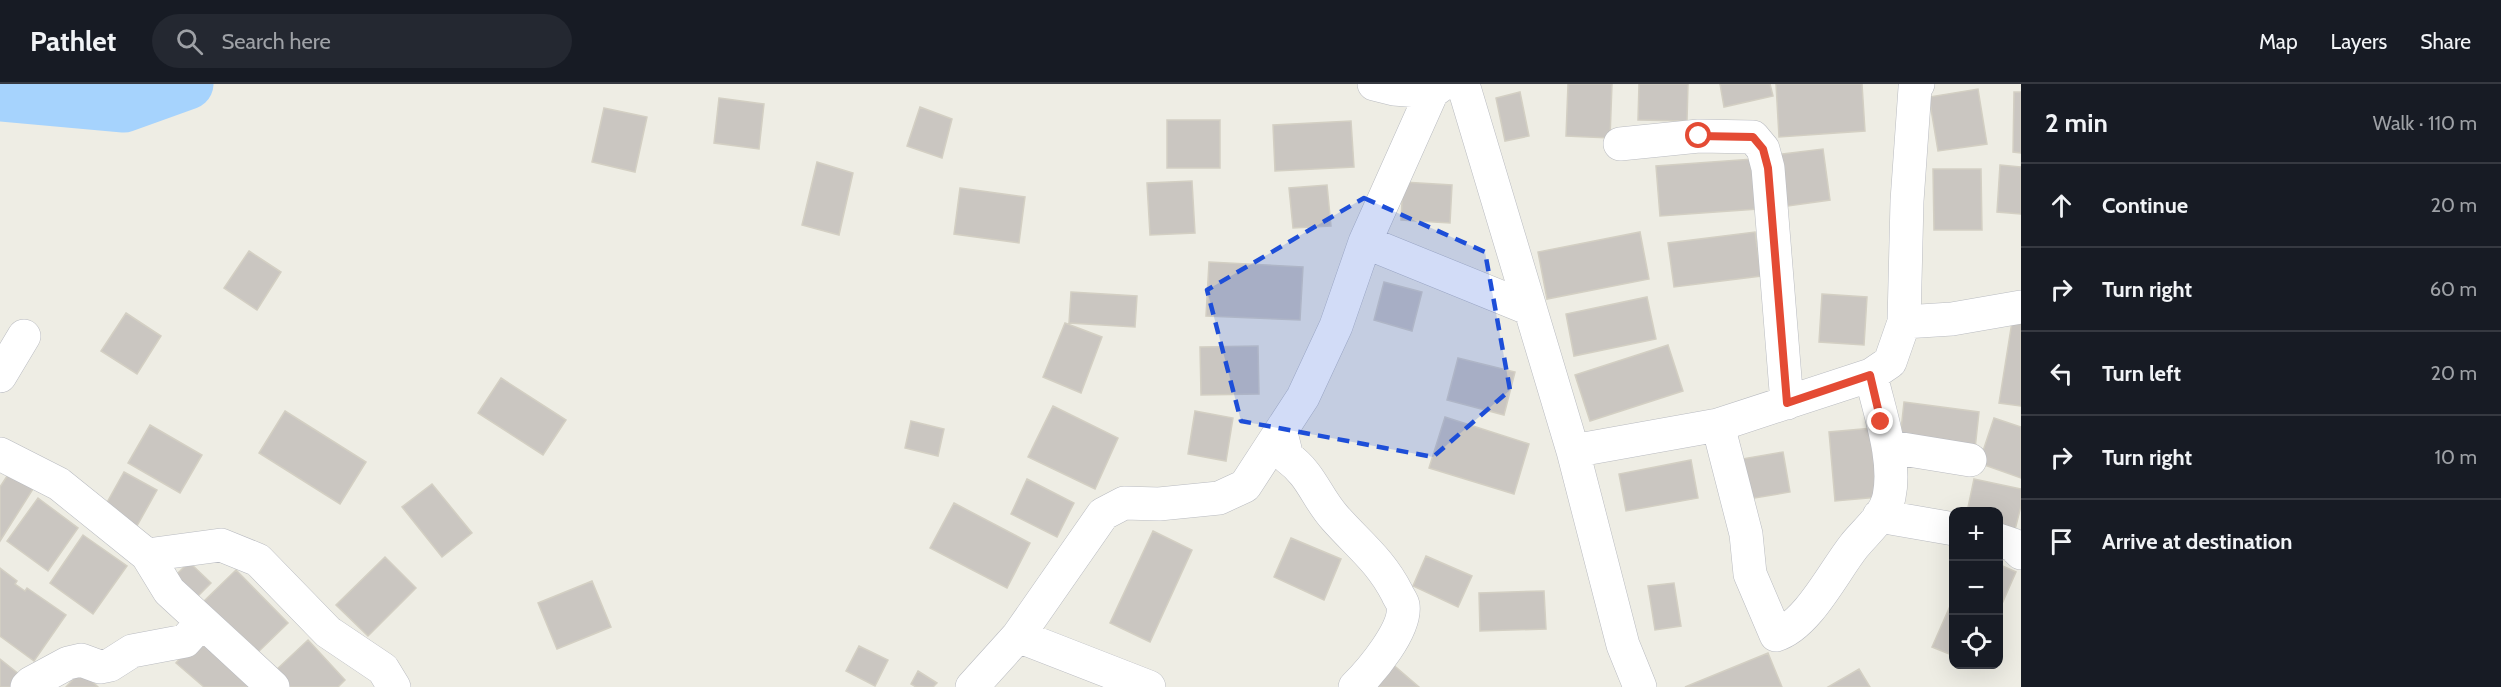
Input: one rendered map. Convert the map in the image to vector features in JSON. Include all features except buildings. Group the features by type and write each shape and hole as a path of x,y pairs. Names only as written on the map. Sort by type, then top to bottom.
{"street":[{"path":"972,687 1018,636 1103,514 1124,503 1159,504 1219,498 1245,486 1281,434 1303,397 1336,326 1365,242 1437,88 1394,89 1374,84"},
{"path":"1463,84 1572,451 1623,645 1640,687"},
{"path":"1572,451 1718,424 1870,375 1890,362 1904,322 1907,201 1915,88 1918,84"},
{"path":"1620,144 1699,136 1753,137 1763,149 1768,168 1787,403"},
{"path":"1365,242 1530,309"},
{"path":"1904,322 1952,319 2021,307"},
{"path":"0,376 24,336"},
{"path":"1718,424 1746,534 1750,574 1776,634 1784,632 1799,619 1879,516 1889,498 1890,447 1881,422 1870,375"},
{"path":"1281,434 1287,457 1299,466 1313,483 1333,516 1386,571 1403,605 1397,633 1368,674 1355,687"},
{"path":"1890,447 1970,460"},
{"path":"0,454 58,484 147,555 169,591 201,623 273,687"},
{"path":"1879,516 1949,528"},
{"path":"2003,542 2013,545 2021,553"},
{"path":"147,555 221,545 258,560 328,632 383,669 394,687"},
{"path":"27,687 68,663 81,660 100,667 110,665 132,651 185,641 201,623"},
{"path":"1018,636 1149,687"}],"highlighted area":[{"path":"1364,198 1485,252 1510,390 1433,457 1241,421 1207,290"}],"waterway":[{"path":"0,96 124,107 188,84"}],"route":[{"path":"1699,136 1753,137 1763,149 1768,168 1787,403 1870,375 1881,422"}]}
